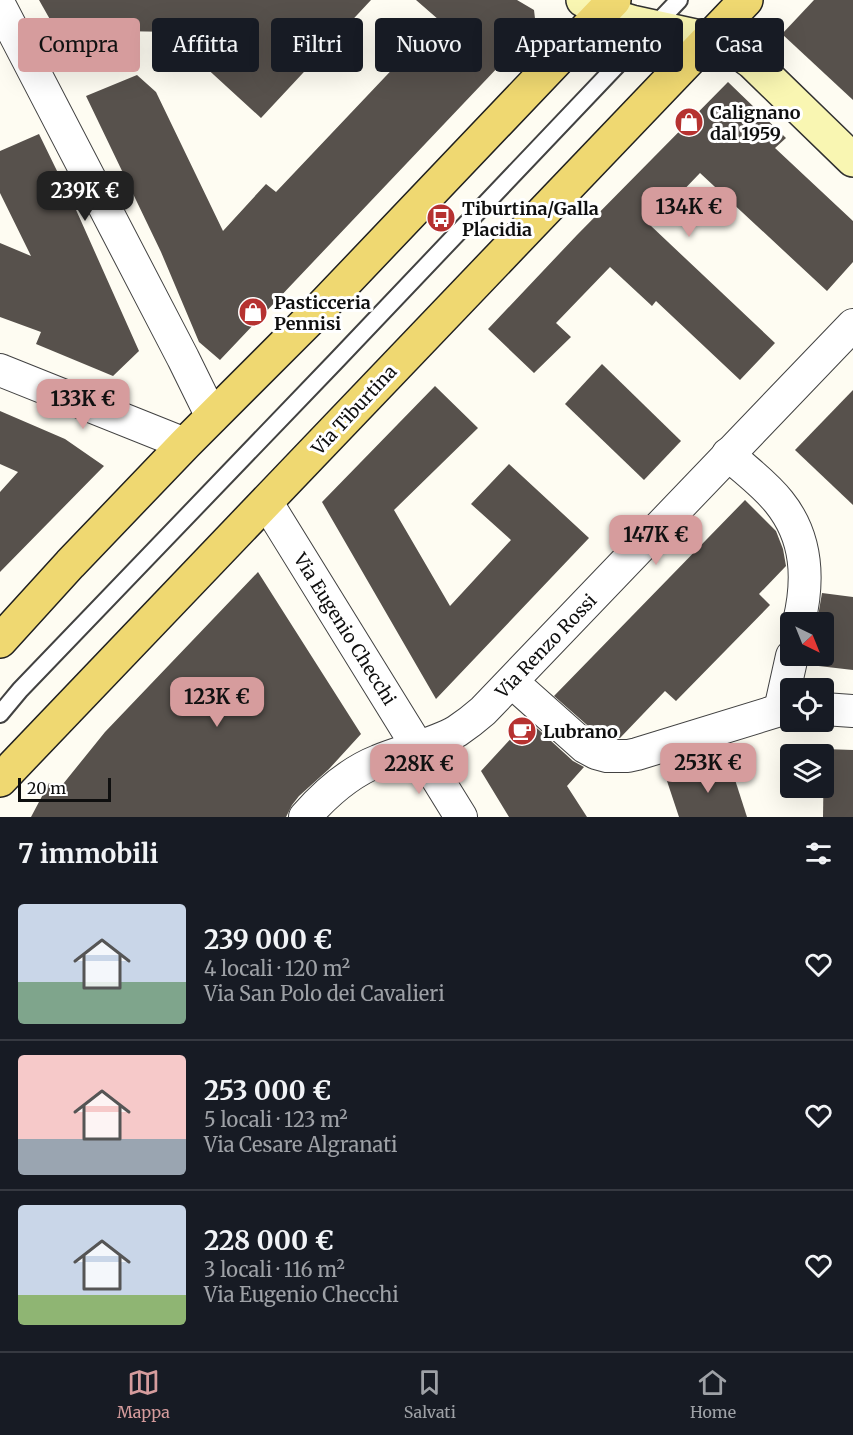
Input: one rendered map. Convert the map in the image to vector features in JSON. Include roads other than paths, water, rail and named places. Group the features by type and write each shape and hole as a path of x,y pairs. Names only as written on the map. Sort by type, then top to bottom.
{"main road":[{"name":"Via Tiburtina","path":"728,18 746,0"},
{"path":"0,641 185,444 313,316 600,4"},
{"name":"Via Tiburtina","path":"0,780 695,53"}],"street":[{"path":"600,4 625,18"},
{"path":"0,6 212,417"},
{"path":"761,72 853,160"},
{"name":"Via Renzo Rossi","path":"305,817 326,796 358,771 377,761 419,747 456,731 483,711 853,325"},
{"path":"0,370 185,444"},
{"path":"728,454 768,490 796,528 801,543 805,573 802,612"},
{"name":"Via Eugenio Checchi","path":"267,503 461,817"},
{"path":"512,682 577,742 596,753 608,756 637,754 780,711"},
{"path":"834,710 853,711"}],"lane":[{"path":"662,18 679,0"},
{"path":"0,714 20,690 610,72"}],"place":[{"name":"Calignano dal 1959","path":"689,122"},
{"name":"Tiburtina/Galla Placidia","path":"441,218"},
{"name":"Pasticceria Pennisi","path":"253,312"},
{"name":"Lubrano","path":"522,731"}]}
